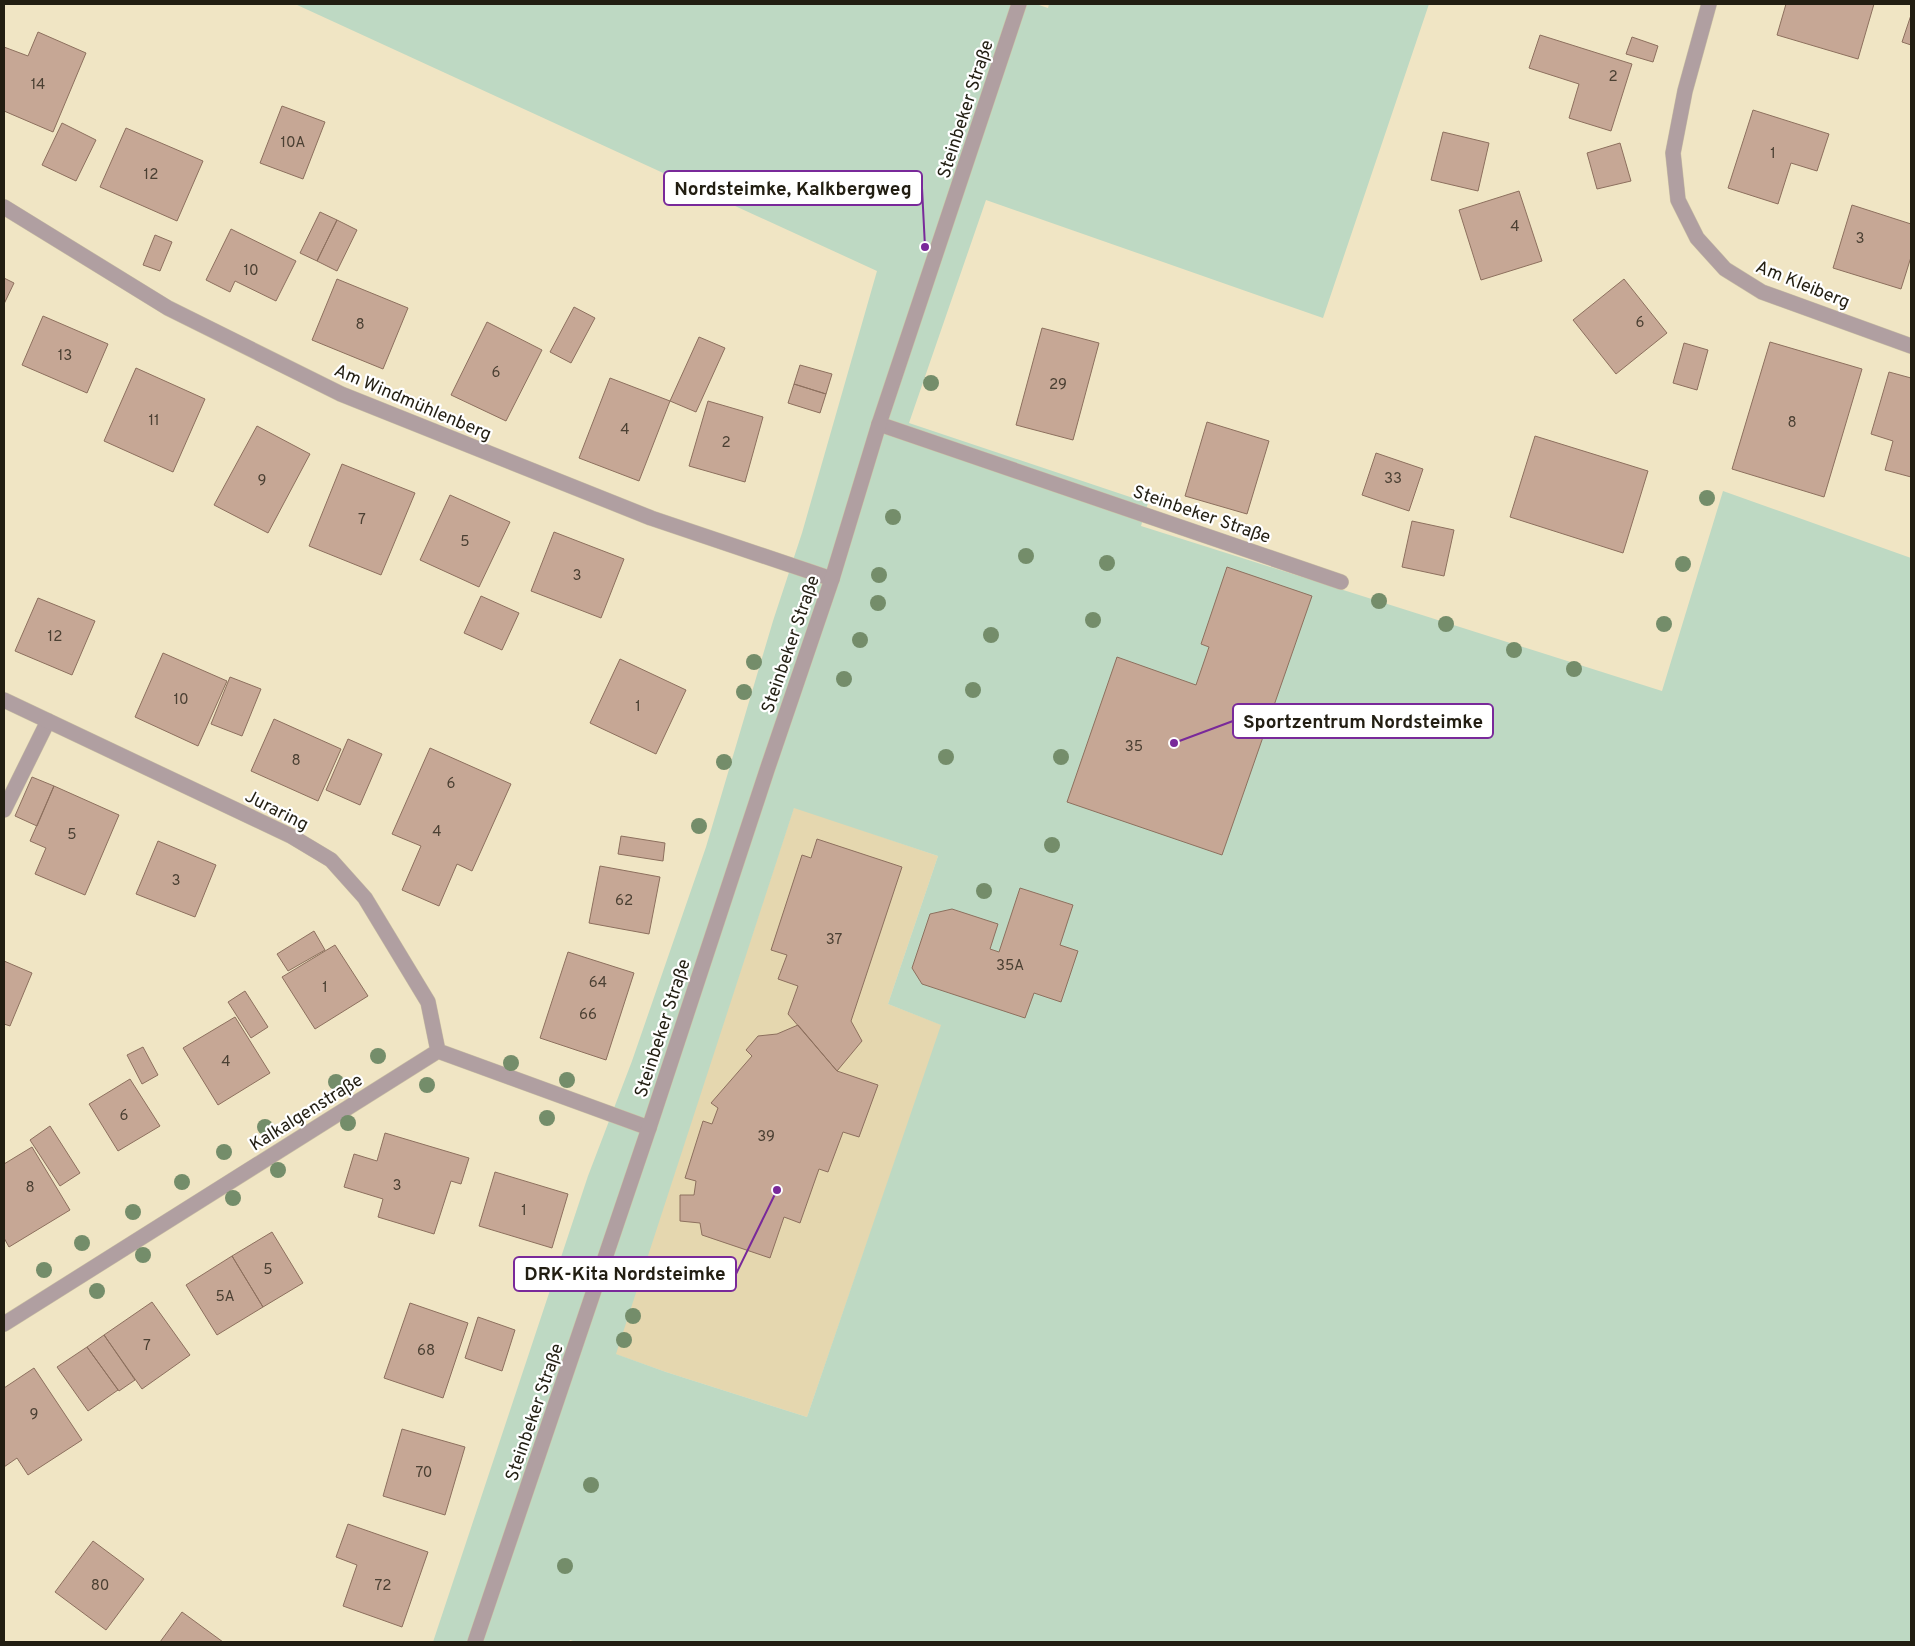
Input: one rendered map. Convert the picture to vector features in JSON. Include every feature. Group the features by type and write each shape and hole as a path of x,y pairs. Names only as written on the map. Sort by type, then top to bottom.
{"street":[{"name":"Steinbeker Straße","path":"475,1642 832,579 879,424 1019,4"},
{"name":"Am Kleiberg","path":"1709,4 1685,91 1674,153 1678,200 1697,238 1724,269 1762,292 1911,346"},
{"name":"Am Windmühlenberg","path":"4,207 168,308 341,394 651,518 832,579"},
{"name":"Steinbeker Straße","path":"879,424 1342,582"},
{"name":"Juraring","path":"4,700 291,836 331,860 365,898 428,1002 438,1051"},
{"path":"4,810 48,721"},
{"path":"438,1051 649,1128"},
{"name":"Kalkalgenstraße","path":"4,1324 438,1051"}],"shaded area":[{"path":"794,807 938,856 888,1004 942,1025 807,1417 615,1354"}],"green space":[{"path":"295,4 1036,4 1048,8 1049,4 1429,4 1323,318 986,200 909,423 1148,503 1141,526 1662,691 1723,491 1911,558 1911,1642 576,1642 570,1640 569,1642 433,1642 588,1176 632,1061 706,847 773,621 802,533 877,271","holes":["794,808 938,856 888,1004 941,1025 807,1417 616,1354"]}],"building":[{"path":"1786,4 1874,4 1858,59 1777,35"},
{"path":"1911,15 1911,45 1902,42"},
{"path":"38,32 86,53 53,132 4,111 4,47 28,56"},
{"path":"1540,35 1632,64 1611,131 1569,118 1579,84 1529,68"},
{"path":"1632,37 1658,46 1653,62 1626,54"},
{"path":"282,106 325,122 303,179 260,163"},
{"path":"1753,110 1829,134 1817,171 1791,163 1778,204 1728,188"},
{"path":"62,123 96,140 76,181 42,165"},
{"path":"126,128 203,161 177,221 100,187"},
{"path":"1443,132 1489,143 1478,191 1431,180"},
{"path":"1620,143 1631,181 1597,189 1587,153"},
{"path":"1519,191 1542,261 1481,280 1459,210"},
{"path":"1852,205 1911,224 1911,257 1901,289 1833,268"},
{"path":"320,212 337,220 317,261 300,253"},
{"path":"337,220 357,230 337,271 317,261"},
{"path":"231,229 296,261 276,301 235,281 230,292 206,280"},
{"path":"155,235 172,242 160,271 143,265"},
{"path":"4,278 14,283 4,304"},
{"path":"337,279 408,308 383,369 312,340"},
{"path":"1624,279 1667,333 1616,374 1573,320"},
{"path":"574,307 595,318 571,363 550,352"},
{"path":"43,316 108,344 87,393 22,365"},
{"path":"487,322 542,350 506,421 451,395"},
{"path":"1042,328 1099,343 1073,440 1016,425"},
{"path":"699,337 725,348 696,412 670,401"},
{"path":"1770,342 1862,369 1824,497 1732,469"},
{"path":"1684,343 1708,350 1697,390 1673,383"},
{"path":"800,365 832,374 826,394 794,384"},
{"path":"136,368 205,399 173,472 104,441"},
{"path":"1889,372 1911,378 1911,477 1885,470 1893,441 1871,434"},
{"path":"610,378 670,401 639,481 579,458"},
{"path":"794,384 826,394 820,413 788,403"},
{"path":"708,401 763,417 745,482 689,466"},
{"path":"1207,422 1269,441 1247,514 1185,496"},
{"path":"257,426 310,454 268,533 214,505"},
{"path":"1535,436 1648,471 1623,553 1510,517"},
{"path":"1376,453 1423,469 1409,511 1362,495"},
{"path":"342,464 415,493 381,575 309,546"},
{"path":"450,495 510,522 479,587 420,560"},
{"path":"1412,521 1454,530 1444,576 1402,567"},
{"path":"554,532 624,559 601,618 531,591"},
{"path":"1227,567 1312,596 1222,855 1067,802 1117,657 1196,685 1209,647 1201,644"},
{"path":"481,596 519,613 502,650 464,633"},
{"path":"38,598 95,621 72,675 15,651"},
{"path":"163,653 227,681 198,746 135,717"},
{"path":"620,659 686,690 656,754 590,723"},
{"path":"230,677 261,689 242,736 211,724"},
{"path":"274,719 341,749 318,801 251,771"},
{"path":"348,739 382,754 360,805 326,790"},
{"path":"430,748 511,784 472,871 457,864 439,906 402,890 421,846 392,834"},
{"path":"32,777 54,786 37,826 15,816"},
{"path":"54,786 119,815 85,895 35,874 46,848 30,841"},
{"path":"621,836 665,843 663,861 618,854"},
{"path":"817,839 902,867 851,1021 862,1041 837,1071 788,1014 798,986 778,979 787,955 771,950 802,855 811,858"},
{"path":"158,841 216,865 195,917 136,894"},
{"path":"600,866 660,877 649,934 589,923"},
{"path":"1020,888 1073,905 1060,945 1078,951 1061,1002 1034,993 1025,1018 922,984 912,968 930,914 952,909 998,924 990,949 999,952"},
{"path":"314,931 325,950 288,971 277,954"},
{"path":"335,945 368,996 315,1029 282,977"},
{"path":"568,952 634,973 606,1060 540,1038"},
{"path":"4,961 32,973 10,1026 4,1024"},
{"path":"245,991 268,1027 251,1038 228,1002"},
{"path":"235,1017 270,1073 218,1105 183,1048"},
{"path":"798,1025 837,1071 878,1085 859,1137 843,1132 828,1172 819,1169 800,1223 784,1217 770,1258 702,1235 700,1223 680,1221 680,1195 694,1195 696,1181 685,1178 703,1121 712,1124 718,1108 711,1103 752,1056 746,1050 758,1036 777,1034"},
{"path":"143,1047 158,1075 142,1084 127,1055"},
{"path":"130,1079 160,1126 118,1151 89,1104"},
{"path":"50,1126 80,1173 60,1186 30,1140"},
{"path":"385,1133 469,1158 461,1184 451,1181 434,1234 378,1217 383,1199 344,1187 354,1154 377,1161"},
{"path":"32,1147 70,1210 9,1247 4,1238 4,1164"},
{"path":"495,1172 568,1194 552,1248 479,1226"},
{"path":"272,1232 303,1283 263,1307 232,1256"},
{"path":"232,1256 263,1307 217,1335 186,1285"},
{"path":"152,1302 190,1355 142,1389 104,1335"},
{"path":"410,1303 468,1323 443,1398 384,1378"},
{"path":"478,1317 515,1330 502,1371 465,1358"},
{"path":"104,1335 135,1380 119,1391 87,1347"},
{"path":"87,1347 118,1390 88,1411 57,1367"},
{"path":"34,1368 82,1440 28,1475 17,1458 4,1467 4,1388"},
{"path":"402,1429 465,1447 445,1515 383,1496"},
{"path":"348,1524 428,1552 402,1627 343,1606 357,1565 336,1557"},
{"path":"93,1541 144,1579 106,1630 55,1592"},
{"path":"182,1612 223,1642 160,1642"}],"place":[{"name":"Nordsteimke, Kalkbergweg","path":"925,247"},
{"name":"Sportzentrum Nordsteimke","path":"1174,743"},
{"name":"DRK-Kita Nordsteimke","path":"777,1190"}]}
